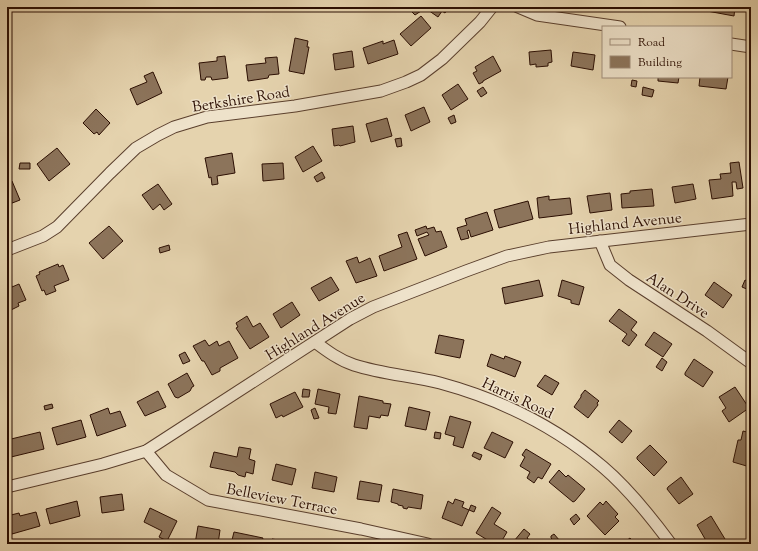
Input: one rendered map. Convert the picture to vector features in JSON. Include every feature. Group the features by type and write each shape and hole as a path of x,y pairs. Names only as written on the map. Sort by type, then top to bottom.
{"street":[{"name":"Berkshire Road","path":"7,250 43,236 57,227 136,148 158,134 174,127 207,117 295,106 374,92 406,82 421,75 442,59 480,22 492,7"},
{"path":"518,7 537,14 614,26"},
{"path":"732,44 751,47"},
{"name":"Highland Avenue","path":"7,488 103,464 146,451 350,319 373,307 507,256 549,247 751,224"},
{"name":"Alan Drive","path":"600,241 610,264 629,280 707,331 751,363"},
{"name":"Harris Road","path":"315,342 333,355 353,365 438,383 466,391 499,402 545,427 572,443 603,467 629,493 671,544"},
{"name":"Belleview Terrace","path":"146,451 166,475 208,500 361,529 428,544"}],"building":[{"path":"414,7 418,7 421,11 415,15 410,10"},
{"path":"431,7 449,7 445,13 442,11 438,17 428,10"},
{"path":"707,7 735,7 734,16 707,11"},
{"path":"421,16 431,28 411,46 400,34"},
{"path":"295,38 308,41 307,47 309,47 304,74 289,71"},
{"path":"394,40 398,54 368,64 363,48 383,41 383,44"},
{"path":"551,50 552,62 548,63 548,66 536,67 536,64 530,65 529,52"},
{"path":"352,51 354,67 335,70 333,54"},
{"path":"573,52 595,55 593,70 571,66"},
{"path":"225,56 228,78 212,80 211,77 206,77 205,80 201,80 199,63 217,61 217,57"},
{"path":"493,56 501,71 479,84 473,73 477,71 475,67"},
{"path":"277,57 279,74 269,75 268,78 248,81 246,65 266,63 265,58"},
{"path":"153,72 162,93 137,105 130,89 147,82 144,76"},
{"path":"658,78 679,78 678,83 658,81"},
{"path":"700,78 728,78 726,89 699,86"},
{"path":"632,80 637,81 636,87 631,86"},
{"path":"458,84 468,99 451,110 442,95"},
{"path":"483,87 487,93 481,97 477,91"},
{"path":"643,87 654,90 652,97 642,95"},
{"path":"424,107 430,122 411,131 405,115"},
{"path":"96,109 110,123 99,135 97,132 94,134 83,123"},
{"path":"454,115 456,122 451,124 448,118"},
{"path":"387,118 392,136 371,142 366,124"},
{"path":"353,126 355,142 334,146 332,129"},
{"path":"401,138 402,146 397,147 395,139"},
{"path":"313,146 322,161 303,172 295,157"},
{"path":"57,148 70,164 49,181 37,164"},
{"path":"232,153 235,173 217,176 218,184 212,185 205,158"},
{"path":"739,162 743,188 737,189 736,182 732,182 733,196 712,199 709,180 721,179 720,174 731,173 730,163"},
{"path":"20,163 30,163 30,169 19,169"},
{"path":"283,163 284,179 263,181 262,164"},
{"path":"322,172 325,178 317,182 314,177"},
{"path":"12,181 20,200 7,205 7,183"},
{"path":"158,184 172,204 164,210 160,204 153,210 142,195"},
{"path":"693,184 696,199 675,203 672,187"},
{"path":"652,189 654,206 622,208 621,194 630,193 630,191"},
{"path":"610,193 612,210 590,213 587,196"},
{"path":"549,196 549,200 570,198 572,214 539,218 537,198"},
{"path":"528,201 533,219 499,228 494,210"},
{"path":"487,212 493,230 471,237 469,230 467,231 469,238 461,240 457,228 467,225 465,219"},
{"path":"109,226 123,241 103,259 89,243"},
{"path":"426,226 427,229 434,227 436,232 441,231 447,247 425,256 418,239 429,235 427,232 417,236 415,230"},
{"path":"407,232 417,259 384,271 379,256 402,247 398,235"},
{"path":"169,245 170,250 160,253 159,248"},
{"path":"357,257 359,263 370,258 377,276 356,283 346,261"},
{"path":"58,264 59,267 63,265 69,280 54,286 56,291 46,295 44,290 42,291 36,276 40,274 39,272"},
{"path":"331,277 339,290 319,301 311,288"},
{"path":"539,280 543,296 505,304 502,288"},
{"path":"562,280 584,287 579,305 571,303 571,300 558,296"},
{"path":"745,280 751,283 749,290 742,287"},
{"path":"714,282 732,295 723,308 705,295"},
{"path":"11,283 12,287 19,284 26,300 18,303 19,306 9,311 7,307 7,285"},
{"path":"292,302 300,315 281,328 273,314"},
{"path":"619,309 637,322 631,330 637,335 629,346 622,341 627,334 609,321"},
{"path":"247,316 253,327 260,323 269,337 250,349 236,328 238,327 236,323"},
{"path":"654,332 672,344 663,357 645,345"},
{"path":"439,335 464,340 460,358 435,353"},
{"path":"205,340 209,346 217,341 219,346 229,341 238,358 220,368 220,371 212,375 193,346"},
{"path":"185,352 190,361 183,364 179,355"},
{"path":"491,354 504,359 505,356 521,362 515,377 487,366"},
{"path":"662,358 667,362 662,371 656,367"},
{"path":"694,359 713,372 703,387 685,375"},
{"path":"187,373 194,386 190,391 178,398 175,397 168,384"},
{"path":"545,375 559,383 552,395 537,386"},
{"path":"735,387 749,408 729,422 722,411 726,408 719,397"},
{"path":"303,389 310,390 309,397 302,397"},
{"path":"318,389 340,394 336,414 328,413 329,407 315,404"},
{"path":"585,390 599,401 597,403 598,405 588,418 574,407"},
{"path":"158,391 166,407 145,416 137,402"},
{"path":"295,392 303,407 283,417 282,415 276,418 270,404"},
{"path":"359,396 391,404 388,416 381,415 380,418 369,416 367,429 354,427"},
{"path":"52,404 53,408 45,410 44,406"},
{"path":"409,407 430,412 426,430 405,426"},
{"path":"108,408 110,414 120,411 126,426 97,436 90,415"},
{"path":"315,408 319,418 314,419 311,410"},
{"path":"450,416 471,422 463,448 453,445 455,437 445,434"},
{"path":"81,420 86,437 57,445 52,428"},
{"path":"619,420 632,431 622,443 609,432"},
{"path":"743,431 751,433 750,467 733,462 738,440 741,440"},
{"path":"40,432 44,449 11,457 7,440"},
{"path":"435,432 441,433 440,439 434,438"},
{"path":"492,432 513,442 505,458 484,448"},
{"path":"650,445 667,462 654,476 637,459 637,457"},
{"path":"239,447 251,449 249,459 255,461 253,474 246,472 245,477 238,475 235,472 210,467 214,452 237,457"},
{"path":"526,449 551,464 542,479 538,477 534,483 527,478 530,472 520,466 525,457 522,455"},
{"path":"474,452 482,455 480,460 472,456"},
{"path":"276,464 296,469 292,485 272,480"},
{"path":"559,470 566,477 568,475 585,489 573,502 549,482"},
{"path":"315,472 337,477 334,492 312,488"},
{"path":"681,477 693,494 679,504 667,489"},
{"path":"360,481 382,485 379,502 357,499"},
{"path":"393,489 423,495 421,509 408,507 407,509 391,502"},
{"path":"122,494 124,510 102,513 100,497"},
{"path":"455,499 464,502 462,507 469,510 462,526 442,518 448,501 453,504"},
{"path":"77,501 80,516 50,524 46,509"},
{"path":"606,501 618,514 615,517 619,521 605,535 587,516 600,502 603,505"},
{"path":"471,505 476,507 474,512 469,510"},
{"path":"492,507 501,513 494,524 507,532 500,544 494,544 476,533"},
{"path":"150,508 177,521 167,541 159,537 162,531 144,522"},
{"path":"36,512 40,526 12,534 7,516 19,513 20,516"},
{"path":"576,514 580,519 574,525 570,519"},
{"path":"711,516 728,544 708,544 697,525"},
{"path":"198,526 220,530 218,544 195,544"},
{"path":"524,529 530,534 527,538 534,544 518,544 514,541"},
{"path":"234,532 263,538 261,544 231,544"},
{"path":"554,534 560,541 557,544 551,538"},
{"path":"630,538 635,544 622,544"},
{"path":"272,539 297,543 297,544 271,544"}]}
